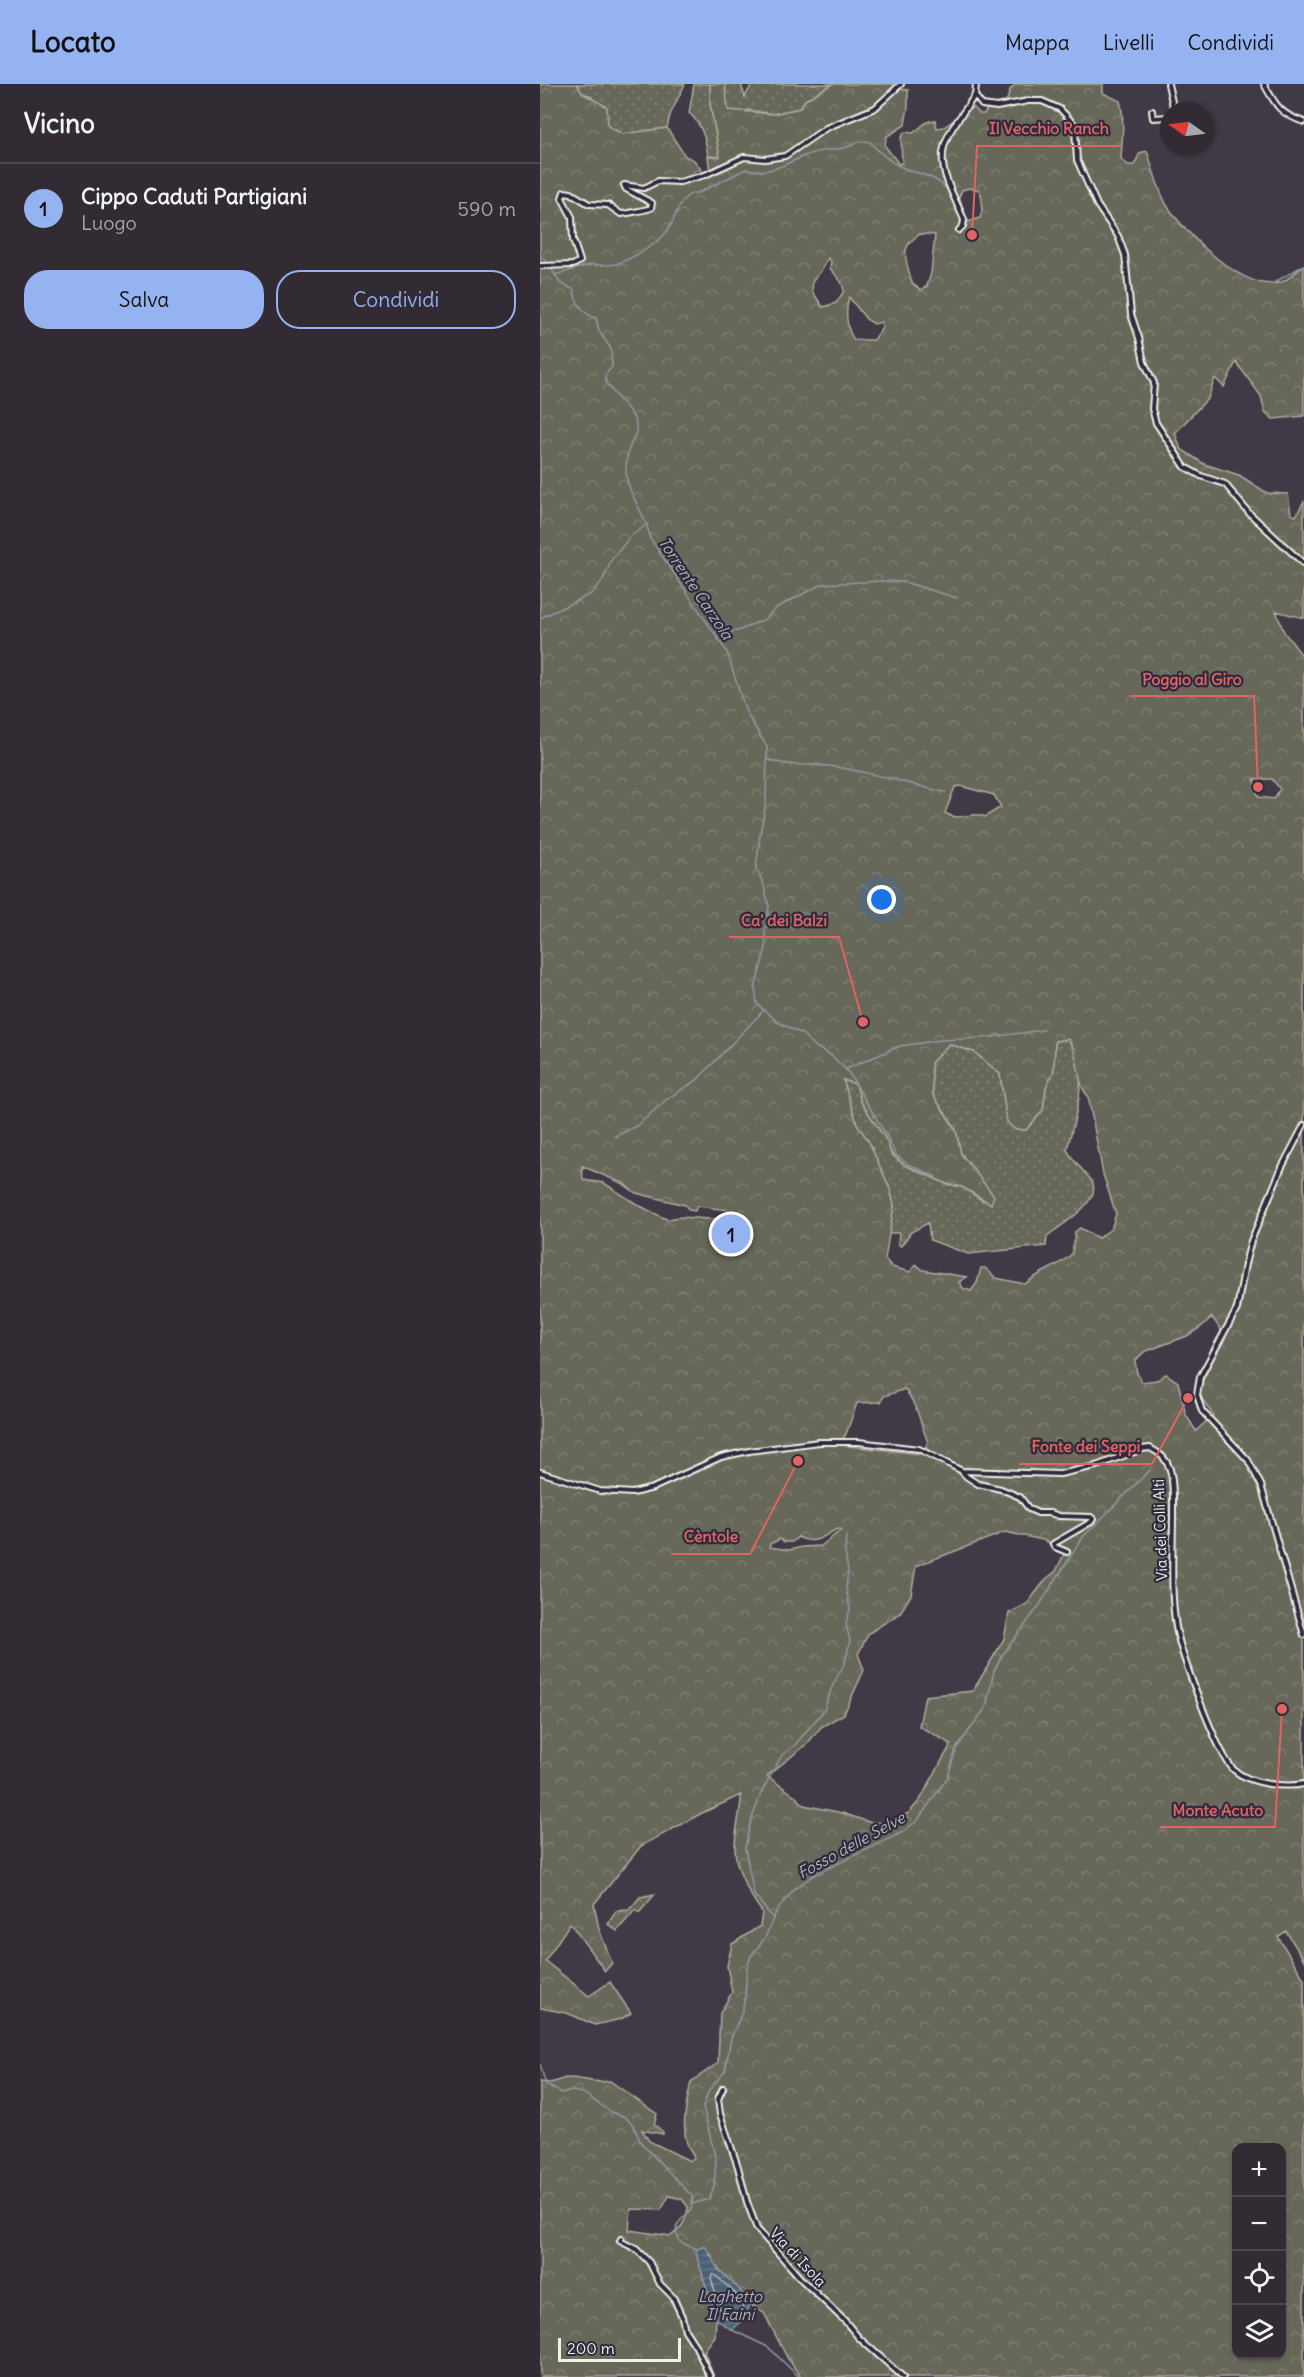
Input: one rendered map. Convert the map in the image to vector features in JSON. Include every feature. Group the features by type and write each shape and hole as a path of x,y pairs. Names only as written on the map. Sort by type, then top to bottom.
{"street":[{"path":"540,266 573,265 580,261 573,240 572,217 562,194 566,192 589,204 609,205 621,214 647,210 651,208 652,203 626,189 624,185 644,188 658,181 680,182 705,176 744,157 765,159 785,156 831,125 875,108 901,84"},
{"path":"959,230 964,220 944,172 941,160 942,150 949,135 975,96 976,84"},
{"path":"1168,84 1172,102"},
{"path":"1264,84 1278,108 1290,117 1304,122"},
{"path":"975,96 982,105 989,107 1042,101 1060,109 1073,123 1076,129 1077,160 1097,205 1118,236 1125,255 1131,314 1144,362 1154,383 1152,409 1156,423 1185,467 1201,476 1225,484 1249,513 1304,564"},
{"path":"1152,111 1153,118 1160,118"},
{"path":"1304,1125 1282,1167 1251,1241 1237,1309 1200,1377 1197,1387 1202,1411 1248,1460 1261,1485 1304,1635"},
{"name":"Via dei Colli Alti","path":"540,1472 600,1491 633,1493 653,1488 721,1457 819,1442 858,1442 919,1449 962,1471 1060,1474 1095,1466 1150,1448 1157,1452 1170,1468 1176,1626 1186,1662 1223,1755 1234,1770 1254,1780 1283,1786 1304,1784"},
{"path":"962,1471 978,1484 1001,1489 1020,1497 1029,1509 1038,1513 1092,1517 1090,1522 1053,1544 1067,1552"},
{"name":"Via di Isola","path":"723,2088 718,2099 720,2114 757,2229 802,2280 859,2338 903,2377"},
{"path":"621,2239 620,2241 636,2249 649,2262 660,2284 673,2297 685,2330 710,2377"}],"green space":[{"path":"540,84 577,84 582,93 607,107 608,126 622,134 667,128 685,156 694,160 705,175 710,173 708,156 720,157 710,104 710,84 725,84 728,110 773,114 800,108 805,100 832,84 895,84 900,89 908,90 908,107 905,125 886,137 885,146 899,164 902,163 901,138 905,132 913,133 927,122 935,120 937,128 944,127 973,107 980,114 984,114 990,104 997,105 1007,100 1010,90 1016,84 1103,84 1103,93 1120,101 1122,108 1121,159 1128,165 1134,165 1140,153 1147,151 1164,201 1202,246 1235,271 1252,280 1268,284 1282,282 1304,265 1304,416 1273,419 1265,412 1261,396 1236,362 1224,387 1215,378 1208,398 1175,433 1181,449 1204,464 1239,475 1267,493 1288,494 1291,514 1296,516 1304,501 1304,618 1276,611 1284,632 1304,658 1304,1960 1286,1931 1278,1937 1304,1979 1304,2377 801,2377 788,2359 764,2313 750,2304 738,2288 718,2269 710,2253 696,2253 716,2319 715,2336 704,2351 714,2377 540,2377 540,2082 550,2083 569,2078 598,2082 610,2081 657,2114 654,2124 663,2134 642,2130 649,2141 690,2161 694,2157 689,2149 685,2131 691,2082 718,2063 720,2013 732,1992 727,1966 732,1944 760,1926 762,1912 752,1898 737,1865 735,1841 741,1795 641,1846 594,1904 599,1929 612,1963 605,1971 570,1923 545,1961 589,1996 610,1982 631,2013 621,2019 595,2025 567,2013 540,2008","holes":["970,188 979,190 982,204 980,218 968,222 959,197 962,190","920,234 935,235 931,273 927,286 921,290 912,283 906,262 908,244","828,258 831,261 830,268 844,291 836,303 823,307 812,291 813,280","849,297 866,319 874,324 882,322 882,328 874,340 854,340 849,330 847,308","1254,779 1272,779 1280,789 1274,799 1258,797","960,786 994,795 1001,807 985,817 980,815 956,817 945,813 955,787","1068,1039 1075,1054 1081,1084 1088,1096 1103,1174 1116,1214 1111,1229 1098,1238 1080,1228 1075,1232 1072,1254 1025,1284 996,1278 985,1268 981,1268 977,1283 971,1291 963,1288 959,1282 967,1277 923,1270 916,1264 910,1272 892,1267 885,1259 894,1205 890,1189 869,1142 857,1124 843,1080 856,1084 861,1102 887,1141 891,1153 905,1165 947,1184 962,1187 991,1204 994,1196 961,1154 956,1130 933,1095 931,1063 949,1044 974,1052 1000,1074 1007,1122 1014,1129 1026,1130 1043,1110 1046,1087 1054,1070 1055,1041","582,1166 622,1183 636,1193 685,1205 689,1210 695,1211 697,1206 737,1211 721,1218 683,1217 668,1220 638,1205 604,1183 583,1180","1212,1317 1225,1336 1202,1382 1200,1396 1213,1415 1196,1431 1186,1415 1178,1382 1166,1374 1157,1380 1142,1382 1137,1373 1135,1361 1144,1352 1187,1336","905,1389 915,1405 928,1443 921,1454 839,1445 846,1434 857,1403 881,1402 884,1396","837,1529 841,1530 821,1546 789,1550 769,1547 770,1544 780,1539 784,1542 792,1542 798,1537 809,1541 823,1537","1005,1532 1043,1540 1066,1550 1056,1571 1046,1579 1027,1604 1009,1613 1004,1639 973,1691 925,1696 919,1726 951,1744 920,1800 909,1813 886,1823 869,1822 842,1813 804,1805 767,1776 807,1744 821,1727 844,1714 864,1670 858,1654 869,1633 900,1613 911,1595 916,1566","669,2196 682,2199 688,2207 683,2224 671,2236 629,2230 631,2209 661,2210"]},
{"path":"577,84 685,84 670,115 667,128 622,134 608,126 591,96 582,93"},
{"path":"694,84 710,84 710,104 720,157 708,156 703,133 689,113"},
{"path":"725,84 741,84 745,97 752,84 832,84 805,100 800,108 773,114 748,110 743,113 727,110"},
{"path":"1068,1039 1079,1066 1080,1094 1067,1150 1091,1180 1094,1188 1087,1204 1047,1236 1046,1246 968,1254 930,1240 928,1223 911,1232 901,1246 898,1244 899,1233 889,1233 894,1205 890,1189 869,1142 857,1124 843,1080 856,1084 861,1102 887,1141 891,1154 905,1165 947,1184 962,1187 983,1201 974,1170 961,1154 956,1130 933,1095 931,1063 949,1044 974,1052 1000,1074 1007,1122 1026,1130 1043,1110 1046,1087 1054,1070 1055,1041"},
{"path":"655,1894 639,1913 635,1910 617,1931 608,1924 616,1911 629,1910 640,1897"}],"water":[{"name":"Laghetto Il Faini","path":"705,2246 718,2269 738,2288 750,2304 746,2317 732,2330 716,2319 696,2253 697,2249"}],"waterway":[{"path":"555,275 591,265 616,264 636,255 663,236 686,197 746,169 765,171 812,153 844,148 860,142 870,142 891,161 932,178 949,192"},
{"name":"Torrente Carzola","path":"540,248 540,255 548,264"},
{"path":"1272,284 1304,265"},
{"name":"Torrente Carzola","path":"551,268 560,283 574,290 578,303 584,311 596,318 599,331 611,349 612,367 605,375 605,380 629,410 636,425 626,463 630,490 645,521 650,538 727,652 746,712 767,747 766,803 756,870 763,882 769,906 765,932 766,948 755,988 757,1004 778,1022 802,1034 816,1047 832,1056 849,1073 888,1138 895,1154 908,1164 936,1177"},
{"path":"540,618 591,594 603,580 612,559 631,536 648,524"},
{"path":"716,633 738,631 765,619 776,608 822,584 904,582 957,598"},
{"path":"767,759 774,762 857,771 945,792"},
{"path":"614,1137 638,1125 667,1099 697,1080 763,1011"},
{"path":"846,1069 900,1046 1044,1030"},
{"name":"Fosso delle Selve","path":"692,2204 709,2199 714,2187 716,2161 703,2107 709,2090 725,2071 731,2038 742,2012 747,1967 751,1956 765,1938 776,1912 795,1888 814,1875 901,1833 917,1821 948,1777 956,1749 986,1707 994,1671 1001,1657 1039,1606 1083,1537 1150,1470"},
{"path":"773,1918 754,1895 745,1848 750,1824 762,1791 782,1755 794,1746 824,1710 831,1689 845,1662 850,1641 846,1624 850,1609 846,1588 848,1571 845,1552 846,1535"},
{"path":"540,2064 546,2085 562,2093 572,2091 583,2093 611,2112 625,2117 633,2125 641,2143 693,2197 691,2209 678,2224 676,2231 680,2242 697,2249"},
{"path":"732,2330 768,2347 799,2377"}],"place":[{"name":"Il Vecchio Ranch","path":"972,235"},
{"name":"Poggio al Giro","path":"1258,787"},
{"name":"Ca' dei Balzi","path":"863,1022"},
{"name":"Cippo Caduti Partigiani","path":"731,1234"},
{"name":"Fonte dei Seppi","path":"1188,1398"},
{"name":"Cèntole","path":"798,1461"},
{"name":"Monte Acuto","path":"1282,1709"}]}
